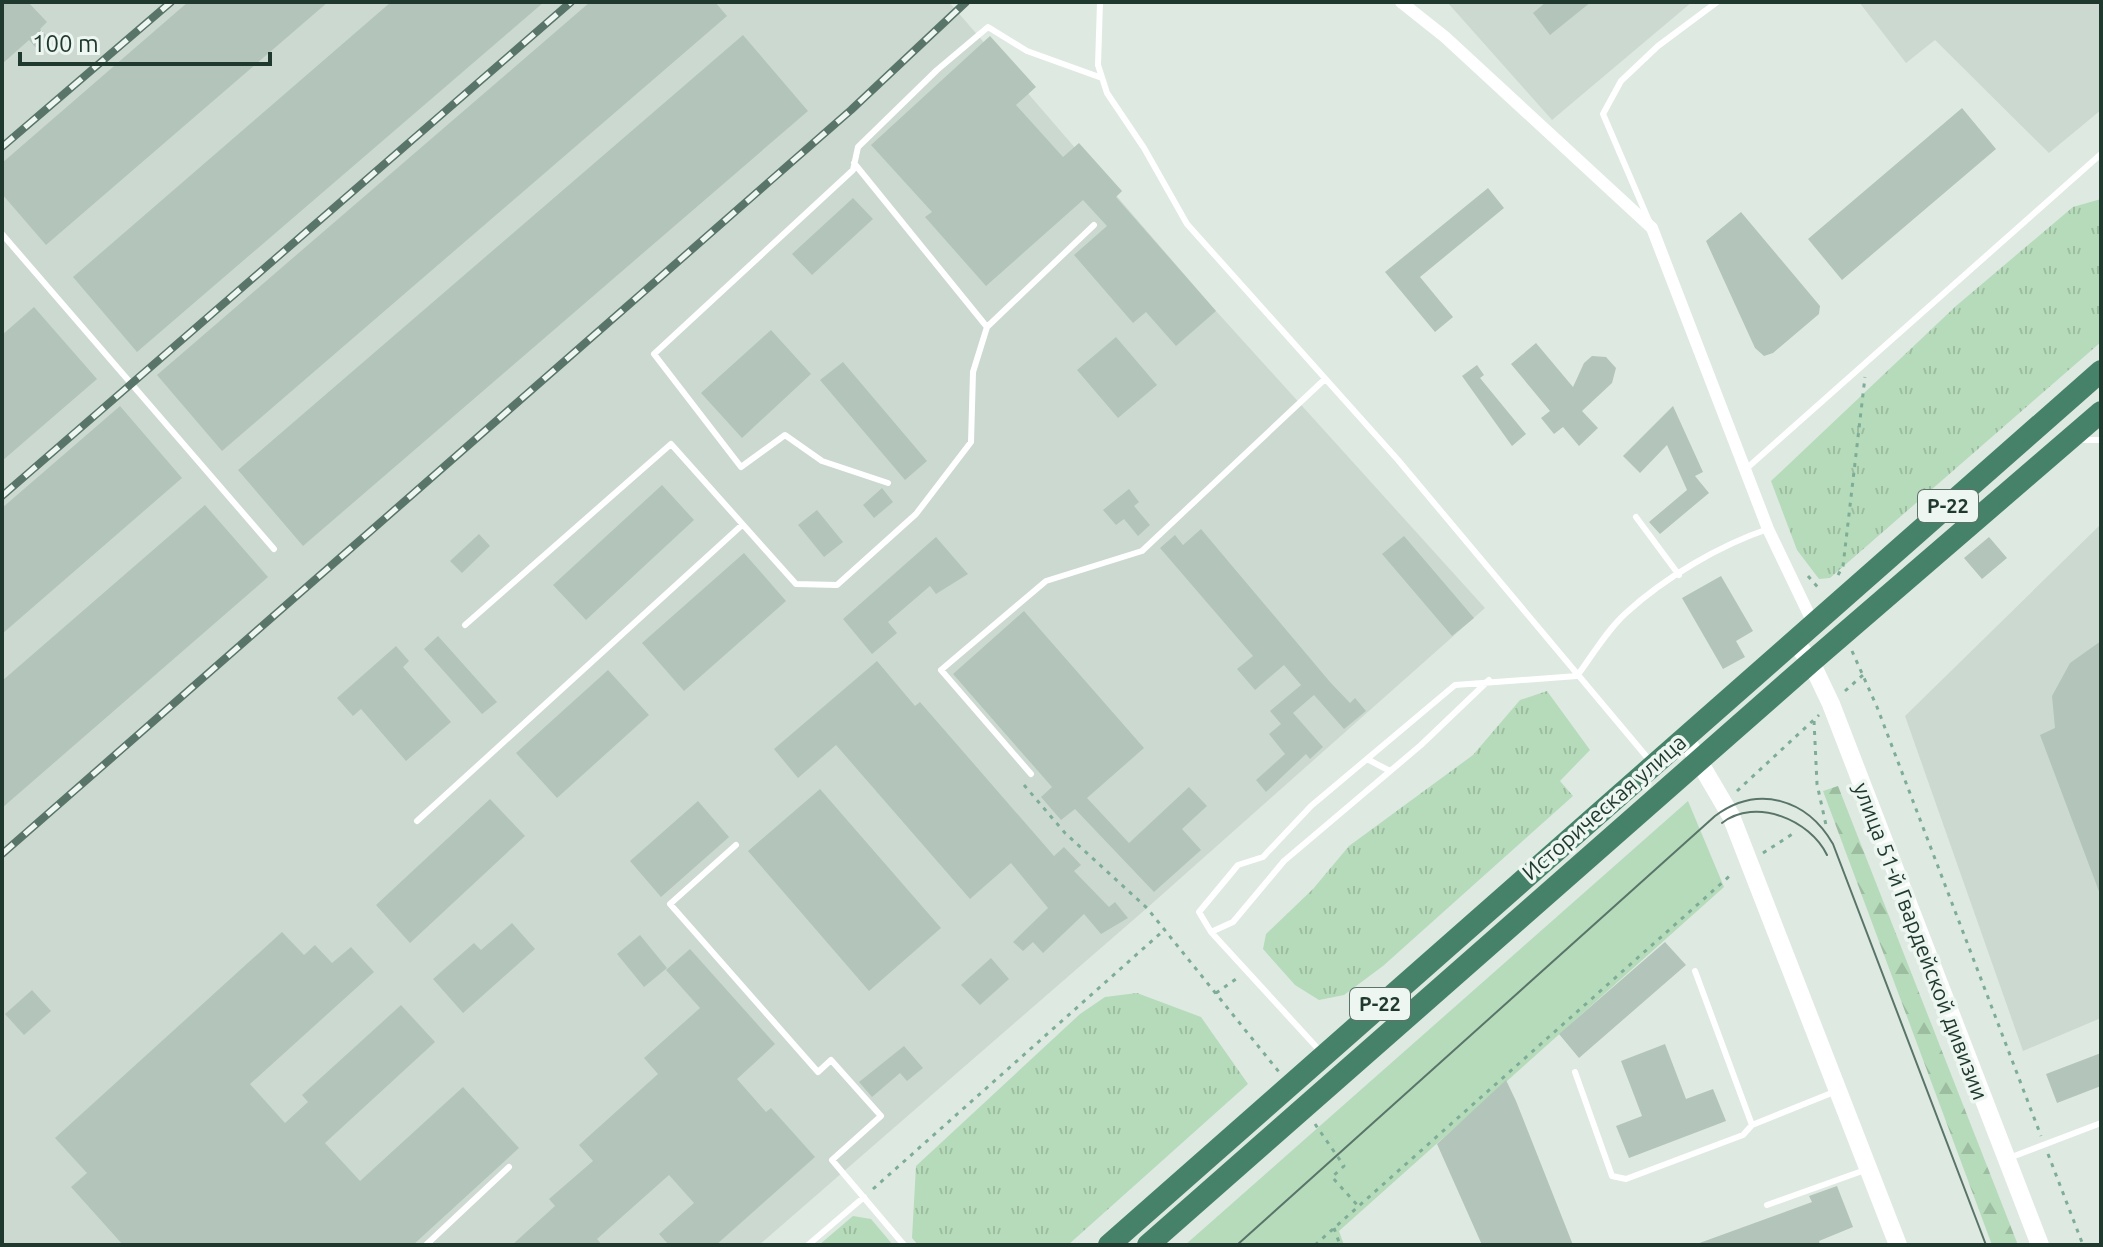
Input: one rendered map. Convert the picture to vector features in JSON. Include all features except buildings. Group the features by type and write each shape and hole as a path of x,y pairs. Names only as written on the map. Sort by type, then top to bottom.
{"highway":[{"name":"Историческая улица","path":"1109,1245 1652,763 1832,610 2101,371"},
{"name":"Историческая улица","path":"1148,1245 1843,634 2101,412"}],"main road":[{"name":"улица 51-й Гвардейской дивизии","path":"1794,641 1811,662 1831,704 2040,1245"},
{"path":"1684,736 1725,802 1898,1245"}],"street":[{"path":"1401,2 1445,37 1652,228 1768,529 1814,625"}],"lane":[{"path":"1100,2 1098,65 1107,93 1144,148 1187,224 1398,460 1652,763"},
{"path":"1652,228 1603,114 1621,81 1658,46 1717,2"},
{"path":"888,483 822,461 785,435 741,467 654,354 853,170 858,147 937,70 988,27 1027,51 1102,78"},
{"path":"1746,469 2101,154"},
{"path":"854,163 987,327"},
{"path":"465,625 671,444 796,584 837,585 916,514 971,442 973,372 987,327 1094,225"},
{"path":"2,234 274,549"},
{"path":"1031,774 941,670 1046,581 1142,551 1325,379"},
{"path":"2069,439 2101,440"},
{"path":"1636,517 1679,575"},
{"path":"417,821 742,525"},
{"path":"1577,676 1625,613 1735,540 1768,529"},
{"path":"1323,1055 1211,932 1199,912 1238,865 1263,857 1311,806 1455,685 1489,680 1577,676"},
{"path":"1211,932 1233,922 1284,861 1421,745 1489,680"},
{"path":"1367,759 1388,770"},
{"path":"736,845 670,904 818,1072 831,1060 881,1116 832,1160 904,1245"},
{"path":"1695,971 1752,1125"},
{"path":"1575,1072 1612,1176 1626,1179 1743,1135 1752,1125 1838,1091"},
{"path":"2006,1159 2101,1123"},
{"path":"426,1245 509,1167"},
{"path":"1767,1205 1868,1169"},
{"path":"808,1245 864,1197"}],"path":[{"path":"1836,581 1843,566 1866,363"},
{"path":"1803,568 1832,610"},
{"path":"1820,589 1828,585"},
{"path":"1843,634 1864,674 2083,1245"},
{"path":"1725,802 1864,674"},
{"path":"1814,719 1817,784 1826,825"},
{"path":"1025,785 1065,833 1147,908 1275,1065"},
{"path":"1315,1245 1735,871"},
{"path":"864,1197 1164,930"},
{"path":"1216,993 1247,971"},
{"path":"1335,1179 1359,1207"},
{"path":"1334,1228 1340,1245"}],"shaded area":[{"path":"2,2 949,2 1216,311 1485,608 1147,908 759,1245 2,1245"},
{"path":"1447,2 1692,2 1552,120"},
{"path":"1859,2 2101,2 2101,110 2049,153 1935,40 1906,63"},
{"path":"2101,524 2101,1018 2023,1051 1905,716"}],"green space":[{"path":"2101,199 2101,342 1830,578 1819,579 1797,550 1771,481 1956,306 2073,207"},
{"path":"1547,691 1590,750 1560,781 1573,796 1383,966 1344,995 1319,1000 1295,985 1263,949 1266,934 1313,889 1349,846 1473,755 1520,700"},
{"path":"1838,786 2018,1245 1992,1245 1823,791"},
{"path":"1688,801 1724,887 1339,1231 1344,1245 1185,1245"},
{"path":"1137,993 1201,1017 1248,1084 1068,1245 918,1245 912,1238 916,1166 1080,1014 1105,997"},
{"path":"853,1216 871,1219 893,1245 819,1245"}],"tram line":[{"path":"1237,1245 1715,816 1731,806 1764,799 1780,801 1810,816 1833,844 1986,1245"},
{"path":"1722,823 1750,812 1781,816 1808,832 1827,855"}],"railway":[{"path":"2,147 171,2"},
{"path":"2,496 571,2"},
{"path":"2,854 851,110 966,2"}]}
